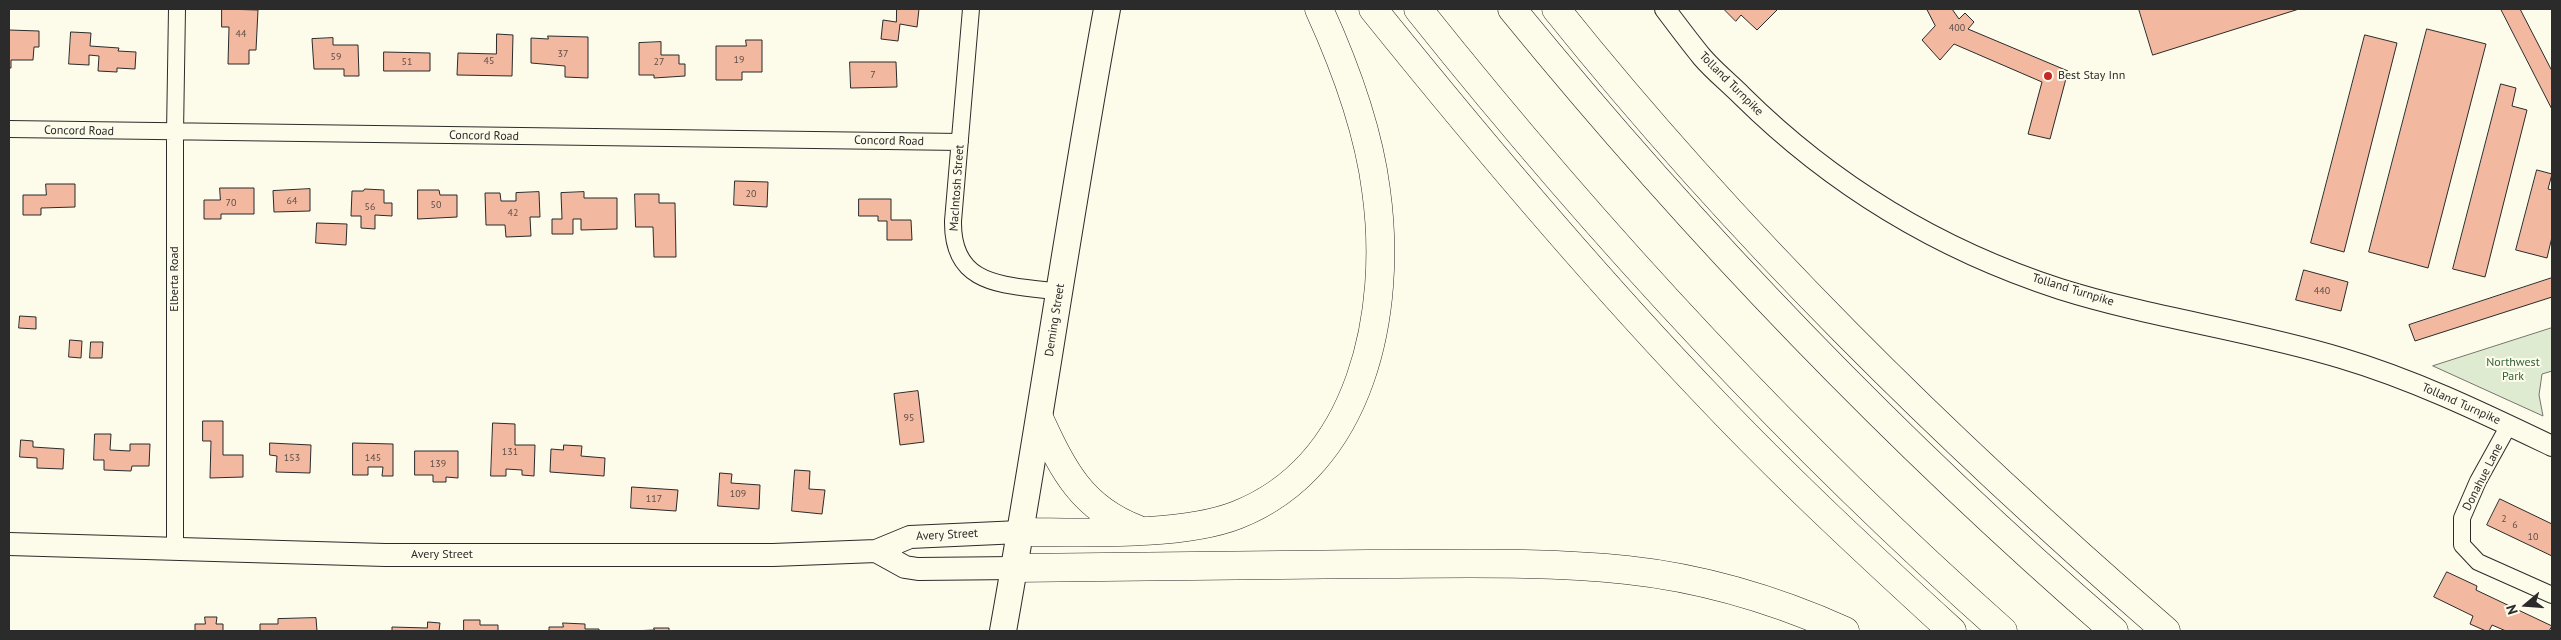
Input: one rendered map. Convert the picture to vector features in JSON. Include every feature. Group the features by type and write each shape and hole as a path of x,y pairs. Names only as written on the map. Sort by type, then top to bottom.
{"highway":[{"path":"1020,532 1141,530 1197,525 1235,516 1259,505 1291,484 1306,470 1333,437 1354,396 1362,371 1375,318 1380,266 1376,188 1356,107 1319,9"},
{"path":"1373,9 1532,202 1681,368 1798,487 1952,631"},
{"path":"1418,9 1560,183 1706,343 1843,483 2003,631"},
{"path":"1512,9 1617,134 1797,333 1916,450 2114,631"},
{"path":"1556,9 1709,188 1867,355 2018,501 2166,631"},
{"path":"1040,420 1063,466 1082,493 1107,514 1141,530"},
{"path":"1015,568 1404,564 1561,566 1611,569 1667,576 1748,595 1804,613 1845,631"}],"main road":[{"name":"Deming Street","path":"1003,631 1040,420 1059,292 1107,9"},
{"name":"Avery Street","path":"9,544 175,550 436,555 774,555 876,552 910,537 1020,532"},
{"name":"Avery Street","path":"876,552 905,567 918,569 1015,568"}],"street":[{"name":"Elberta Road","path":"175,550 175,133 177,9"},
{"name":"MacIntosh Street","path":"972,9 953,232 957,253 969,269 984,278 1002,283 1059,292"},
{"name":"Tolland Turnpike","path":"1665,9 1703,58 1780,134 1854,190 1916,228 1984,261 2061,289 2159,314 2243,331 2341,358 2411,382 2510,425 2552,446"},
{"name":"Concord Road","path":"9,129 175,133 960,142"},
{"name":"Donahue Lane","path":"2510,425 2478,481 2462,518 2462,545 2478,562 2552,595"}],"green space":[{"name":"Northwest Park","path":"2552,328 2552,371 2542,374 2539,395 2543,416 2433,366"}],"building":[{"path":"222,9 258,10 256,50 249,50 249,64 228,64 229,27 222,27"},
{"path":"897,9 919,9 917,27 900,24 898,41 881,39 883,20 896,22"},
{"path":"1724,9 1778,9 1757,30 1741,15 1736,21"},
{"name":"Best Stay Inn","path":"1927,9 1952,9 1959,19 1965,13 1974,22 1968,29 2068,71 2050,139 2028,134 2042,82 1954,44 1940,60 1922,40 1935,26"},
{"path":"2139,9 2299,9 2153,55"},
{"path":"2501,9 2520,9 2552,71 2552,109"},
{"path":"2427,29 2486,44 2428,268 2369,252"},
{"path":"9,30 39,31 39,47 34,47 33,60 11,60 11,68 9,68"},
{"path":"71,32 91,33 90,46 119,48 118,51 136,52 135,69 117,68 117,72 98,71 99,56 89,55 89,65 69,64"},
{"path":"497,34 513,35 512,76 457,75 458,53 496,54"},
{"path":"2365,35 2397,43 2344,252 2311,243"},
{"path":"548,36 588,37 588,78 565,77 565,66 531,63 531,38 548,39"},
{"path":"333,38 333,45 358,45 359,76 344,76 344,69 314,69 312,39"},
{"path":"746,40 762,40 762,72 742,72 742,80 716,80 716,46 746,46"},
{"path":"661,42 661,55 679,55 679,64 685,64 685,76 654,78 654,75 639,75 639,43"},
{"path":"384,52 430,53 430,71 384,71"},
{"path":"850,62 896,62 897,87 851,88"},
{"path":"2501,84 2516,88 2512,106 2527,110 2485,277 2453,269"},
{"path":"2537,170 2552,174 2548,189 2552,190 2552,237 2547,258 2516,250"},
{"path":"735,181 768,182 767,207 734,205"},
{"path":"46,184 75,184 75,207 41,208 41,215 23,215 23,195 46,195"},
{"path":"220,188 254,188 254,214 221,214 221,219 204,219 204,200 220,200"},
{"path":"310,189 310,211 274,212 273,191"},
{"path":"365,189 384,190 384,203 392,203 392,216 375,215 375,229 361,228 361,216 351,216 352,191 363,191"},
{"path":"418,190 439,190 440,195 457,195 457,217 418,219"},
{"path":"539,192 540,217 530,217 531,236 506,237 505,225 486,225 485,193 500,193 501,201 516,201 516,193"},
{"path":"584,192 584,198 617,198 617,229 581,230 581,219 573,219 573,234 552,234 552,219 562,219 561,193"},
{"path":"635,194 659,194 659,203 675,203 676,257 654,257 653,227 636,227"},
{"path":"859,199 891,199 891,220 911,220 912,240 887,240 887,221 878,221 878,216 859,216"},
{"path":"317,223 347,224 346,245 316,243"},
{"path":"2304,270 2348,282 2341,311 2296,300"},
{"path":"2552,278 2552,297 2415,341 2409,325"},
{"path":"20,316 36,317 36,329 19,328"},
{"path":"70,340 82,341 81,358 69,357"},
{"path":"91,342 103,342 102,358 90,358"},
{"path":"918,391 924,442 900,445 894,394"},
{"path":"203,421 223,421 223,455 243,455 243,477 210,478 211,441 203,441"},
{"path":"493,423 515,424 515,445 535,445 534,476 522,475 522,470 506,469 506,476 491,476"},
{"path":"95,434 111,434 110,450 130,451 130,444 150,444 149,466 132,466 131,471 104,470 104,460 94,460"},
{"path":"21,440 33,441 33,447 64,449 63,469 37,468 37,458 20,457"},
{"path":"270,443 311,445 310,473 276,472 277,456 270,455"},
{"path":"353,443 393,444 393,476 382,476 383,467 368,467 368,475 353,475"},
{"path":"564,445 582,446 581,456 605,458 604,476 550,472 551,449 563,450"},
{"path":"415,451 458,451 458,478 446,477 446,482 433,482 433,475 415,475"},
{"path":"795,470 810,471 809,489 825,490 822,514 792,511"},
{"path":"720,473 732,474 731,483 760,485 759,509 718,506"},
{"path":"632,487 678,490 676,511 631,508"},
{"path":"2500,499 2552,524 2552,556 2487,525"},
{"path":"2447,572 2477,586 2476,590 2552,626 2549,631 2506,631 2492,625 2489,631 2486,631 2470,624 2473,616 2434,597"},
{"path":"205,617 217,617 216,624 223,624 223,631 195,631 195,624 205,624"},
{"path":"316,618 317,631 260,631 260,624 278,624 278,619"},
{"path":"464,620 480,620 480,625 498,625 498,631 464,631"},
{"path":"428,622 440,623 439,631 392,631 392,627 427,628"},
{"path":"563,623 585,624 585,629 599,629 599,631 549,631 549,627 563,627"},
{"path":"654,628 669,628 669,631 632,631 654,630"}],"place":[{"name":"Best Stay Inn","path":"2048,76"}]}
